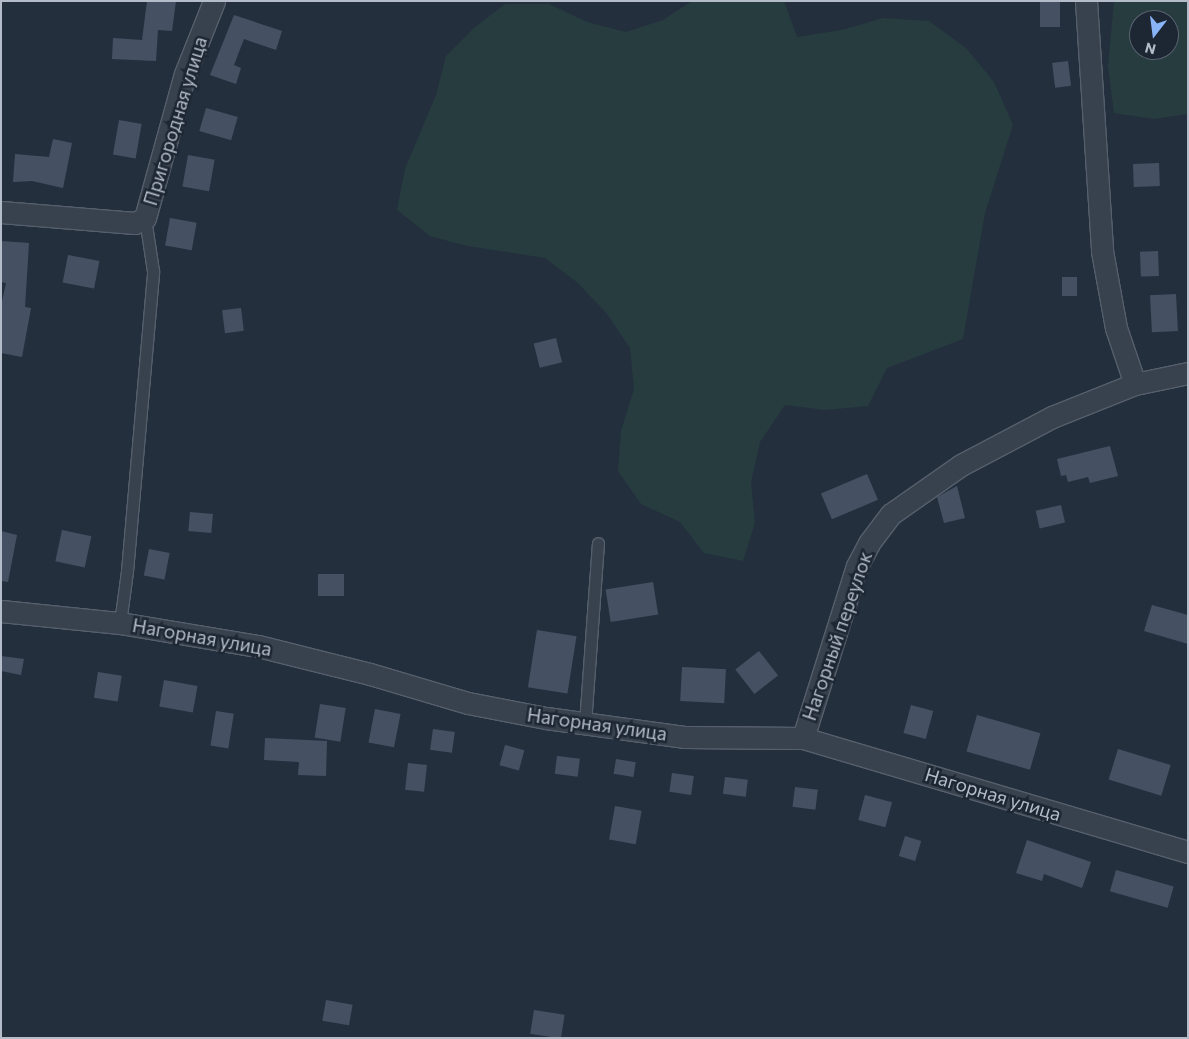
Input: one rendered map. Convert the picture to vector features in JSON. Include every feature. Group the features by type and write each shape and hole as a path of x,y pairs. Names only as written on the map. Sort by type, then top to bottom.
{"street":[{"name":"Пригородная улица","path":"1,212 135,222 145,218 186,74 214,1"},
{"path":"1086,1 1102,251 1116,328 1135,384"},
{"name":"Нагорный переулок","path":"803,738 857,566 869,543 891,514 961,465 1052,417 1135,384 1188,373"},
{"name":"Нагорная улица","path":"1,611 120,622 258,646 370,674 468,703 585,724 684,737 803,738 1188,852"}],"lane":[{"path":"120,622 127,571 153,271 145,218"},
{"path":"585,724 598,543"}],"green space":[{"path":"692,1 784,1 797,37 842,30 883,18 929,21 966,48 994,82 1013,125 985,213 963,339 887,368 868,406 825,410 785,405 760,442 751,482 755,523 743,561 704,553 680,522 641,504 618,471 621,431 634,389 630,348 607,314 578,283 545,258 467,246 430,236 397,210 405,169 436,95 446,56 474,28 505,4 549,4 587,22 626,32 663,20"},
{"path":"1114,1 1188,1 1188,114 1154,119 1114,113 1108,66"}],"building":[{"path":"147,1 176,1 172,31 158,30 156,61 112,59 113,38 142,40"},
{"path":"1040,1 1060,1 1060,27 1040,27"},
{"path":"234,15 282,31 276,50 244,39 234,65 241,68 236,84 210,75"},
{"path":"1068,61 1071,86 1055,88 1052,63"},
{"path":"206,108 238,117 231,140 199,131"},
{"path":"119,120 142,124 136,158 113,154"},
{"path":"53,139 72,143 63,188 32,181 13,182 15,154 49,157"},
{"path":"188,155 215,160 209,191 182,187"},
{"path":"1159,163 1160,186 1134,187 1133,164"},
{"path":"170,218 197,223 192,250 165,246"},
{"path":"1,241 29,243 25,307 31,308 22,357 1,353 1,306 6,283 1,282"},
{"path":"1158,251 1159,276 1141,277 1140,252"},
{"path":"68,255 99,261 94,289 63,282"},
{"path":"1062,277 1077,277 1077,296 1062,296"},
{"path":"1176,294 1178,331 1152,332 1150,295"},
{"path":"241,308 244,331 225,333 222,310"},
{"path":"556,338 562,362 540,368 534,344"},
{"path":"1110,446 1118,476 1090,483 1088,477 1068,482 1066,475 1061,476 1057,459"},
{"path":"867,474 878,500 832,519 821,494"},
{"path":"957,486 965,518 944,523 937,497"},
{"path":"1061,505 1065,523 1040,528 1036,511"},
{"path":"190,512 213,514 211,533 188,531"},
{"path":"62,530 91,536 85,568 55,561"},
{"path":"1,531 17,535 8,582 1,581"},
{"path":"149,549 170,553 164,580 144,576"},
{"path":"318,574 344,574 344,596 318,596"},
{"path":"653,582 658,615 611,622 606,590"},
{"path":"1152,605 1188,615 1188,644 1144,631"},
{"path":"537,630 577,636 567,694 528,687"},
{"path":"759,651 778,675 754,694 735,669"},
{"path":"1,656 24,659 21,675 1,671"},
{"path":"682,667 726,669 724,703 680,701"},
{"path":"98,672 122,676 118,701 94,698"},
{"path":"164,680 197,686 193,712 159,707"},
{"path":"320,704 346,708 340,742 315,738"},
{"path":"911,705 933,711 926,739 903,733"},
{"path":"375,709 401,714 394,747 369,742"},
{"path":"216,711 234,714 228,748 211,746"},
{"path":"977,715 1040,733 1030,770 967,752"},
{"path":"433,729 455,732 452,753 430,750"},
{"path":"265,738 327,741 326,776 298,775 299,762 264,760"},
{"path":"505,745 524,750 519,770 500,765"},
{"path":"1118,749 1171,765 1161,796 1109,780"},
{"path":"557,756 580,759 578,777 555,774"},
{"path":"616,759 636,762 633,777 614,774"},
{"path":"408,763 427,765 424,792 405,790"},
{"path":"672,773 694,776 691,795 669,792"},
{"path":"725,777 748,780 746,797 723,794"},
{"path":"795,787 818,790 815,810 793,807"},
{"path":"865,795 892,802 885,827 858,820"},
{"path":"615,806 642,811 636,844 609,839"},
{"path":"905,836 921,841 915,861 899,856"},
{"path":"1027,840 1091,862 1082,888 1044,874 1042,881 1016,873"},
{"path":"1116,870 1174,887 1168,908 1110,891"},
{"path":"326,1000 353,1005 349,1025 322,1021"},
{"path":"534,1010 565,1015 561,1038 530,1034"}]}
